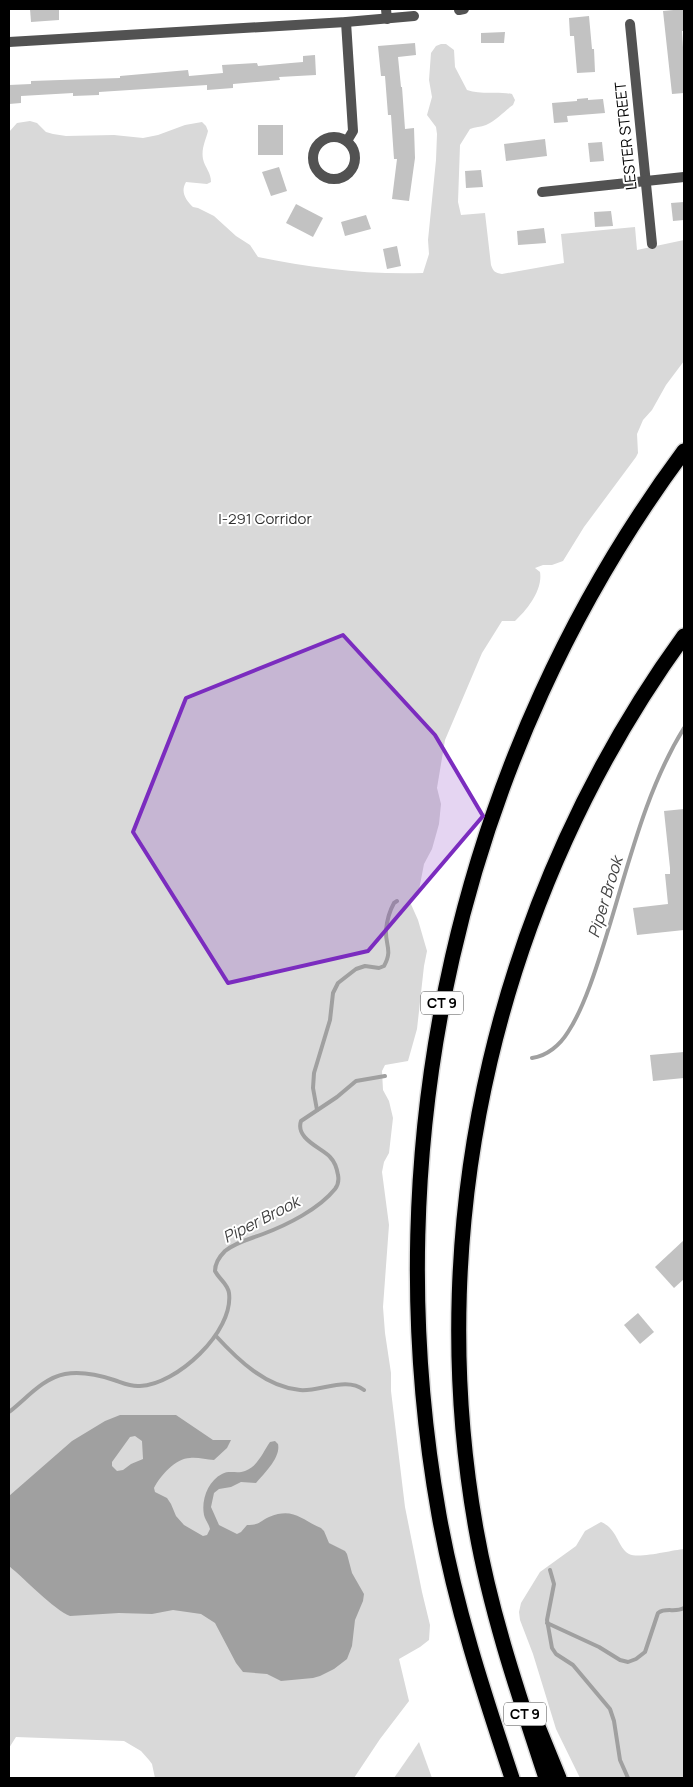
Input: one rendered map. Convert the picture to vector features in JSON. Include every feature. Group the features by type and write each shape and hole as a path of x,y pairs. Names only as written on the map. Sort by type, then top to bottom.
{"highway":[{"name":"CT 9","path":"512,1778 479,1680 458,1606 432,1471 421,1373 416,1233 419,1171 429,1084 440,1016 462,918 479,856 495,808 528,725 559,658 593,594 643,510 684,451"},
{"name":"CT 9","path":"546,1778 504,1649 485,1573 470,1493 459,1370 458,1324 460,1264 467,1190 475,1134 488,1067 520,951 562,847 584,800 617,739 684,636"},
{"path":"519,1696 537,1724 559,1778"}],"street":[{"path":"9,42 346,22 386,14 414,16"},
{"path":"346,22 353,131 347,141"},
{"name":"LESTER STREET","path":"630,24 652,244"},
{"path":"333,137 347,141 351,146 355,159 350,171 340,178 333,179 321,174 313,162 313,155 320,142 333,137"},
{"path":"542,192 684,177"}],"highlighted area":[{"path":"343,635 435,735 483,816 368,951 228,983 133,832 186,698"}],"green space":[{"name":"I-291 Corridor","path":"446,44 454,50 455,67 467,90 512,94 515,100 513,105 494,121 470,129 460,145 458,202 461,215 485,213 491,265 494,270 502,274 564,263 561,234 635,227 637,250 684,240 684,361 666,385 652,410 643,420 637,434 638,453 636,457 584,527 563,561 535,568 540,572 537,593 515,621 502,621 482,653 445,740 437,788 441,804 439,824 432,849 424,864 418,895 410,902 418,920 427,951 417,1029 408,1061 385,1065 382,1071 383,1090 389,1101 393,1118 389,1153 384,1162 382,1172 389,1225 383,1307 405,1507 430,1625 429,1640 399,1659 409,1701 380,1739 354,1778 155,1778 152,1764 149,1760 141,1751 124,1741 16,1737 9,1748 9,132 17,123 30,121 37,123 46,132 66,136 114,135 143,138 158,135 185,125 202,122 208,131 203,155 211,182 207,184 186,182 184,186 185,196 193,207 214,216 236,236 250,245 258,257 340,270 423,273 429,254 428,240 437,134 436,127 427,115 432,97 429,80 431,53 436,46"},
{"path":"601,1522 611,1529 622,1547 629,1554 648,1555 684,1549 684,1778 580,1778 556,1729 533,1654 520,1620 521,1603 540,1572 576,1546 585,1531"},
{"path":"419,1742 432,1778 394,1778"}],"shaded area":[{"path":"120,1415 176,1415 213,1440 231,1440 227,1448 214,1460 193,1458 174,1464 164,1473 154,1488 155,1492 167,1498 176,1516 184,1525 203,1536 207,1535 210,1529 203,1509 209,1486 217,1477 225,1473 242,1472 250,1469 270,1442 275,1441 278,1444 278,1449 275,1459 256,1483 241,1482 231,1487 219,1489 214,1493 211,1507 219,1525 237,1534 247,1525 257,1524 278,1514 291,1514 321,1528 329,1543 345,1551 352,1573 364,1594 355,1620 352,1646 347,1659 334,1669 313,1678 281,1681 267,1674 243,1672 236,1663 215,1623 201,1614 173,1610 152,1614 119,1613 70,1616 47,1601 9,1566 9,1496 72,1441 105,1421","holes":["135,1436 142,1441 143,1459 123,1470 117,1471 112,1466 112,1462 130,1437"]}],"building":[{"path":"30,9 59,9 59,20 31,22"},
{"path":"684,9 684,26 682,31 684,93 672,94 663,11"},
{"path":"589,16 595,72 577,73 574,36 570,36 569,18"},
{"path":"505,32 504,43 481,43 481,33"},
{"path":"415,43 416,55 398,57 405,129 414,128 415,158 409,201 392,199 397,159 394,159 391,115 388,115 385,76 381,76 378,46"},
{"path":"315,55 316,75 279,77 280,80 233,84 233,88 207,90 207,85 99,92 99,95 73,96 73,93 21,96 21,103 9,104 9,85 31,84 31,81 120,78 120,76 188,70 189,76 223,73 222,65 257,63 258,66 303,62 303,56"},
{"path":"588,98 588,100 603,99 605,113 567,116 568,122 554,123 552,103"},
{"path":"258,125 283,125 283,155 258,155"},
{"path":"545,139 547,156 506,161 504,144"},
{"path":"602,142 604,161 590,162 588,143"},
{"path":"279,167 287,191 271,196 262,172"},
{"path":"481,170 483,187 466,188 465,171"},
{"path":"684,202 684,220 673,221 671,203"},
{"path":"296,204 323,218 313,237 286,223"},
{"path":"611,211 613,226 595,227 594,212"},
{"path":"366,215 371,229 345,236 341,222"},
{"path":"544,228 546,243 518,245 517,231"},
{"path":"397,246 401,266 387,269 383,249"},
{"path":"684,809 684,930 637,935 633,908 668,904 665,874 670,874 670,868 664,811"},
{"path":"684,1052 684,1078 653,1081 650,1055"},
{"path":"684,1240 684,1279 674,1288 655,1267"},
{"path":"638,1313 654,1332 640,1344 624,1325"}],"waterway":[{"name":"Piper Brook","path":"532,1058 543,1055 557,1045 574,1022 599,961 648,803 658,777 684,728"},
{"path":"317,1110 313,1088 314,1073 330,1020 333,993 338,983 356,969 365,966 379,968 384,966 388,956 387,923 392,906 397,901"},
{"name":"Piper Brook","path":"9,1412 42,1384 57,1376 84,1373 140,1386 170,1377 200,1354 213,1339 222,1324 228,1308 228,1290 215,1271 217,1263 225,1251 234,1245 302,1216 312,1210 337,1186 337,1170 332,1159 305,1138 300,1127 301,1121 337,1097 356,1081 385,1076"},
{"path":"216,1336 243,1363 276,1384 300,1390 349,1384 364,1390"},
{"path":"550,1570 554,1584 547,1620 552,1648 556,1654 573,1665 610,1709 614,1721 620,1760 628,1778"},
{"path":"547,1623 599,1647 620,1660 628,1662 645,1652 658,1613 664,1610 684,1608"}]}
